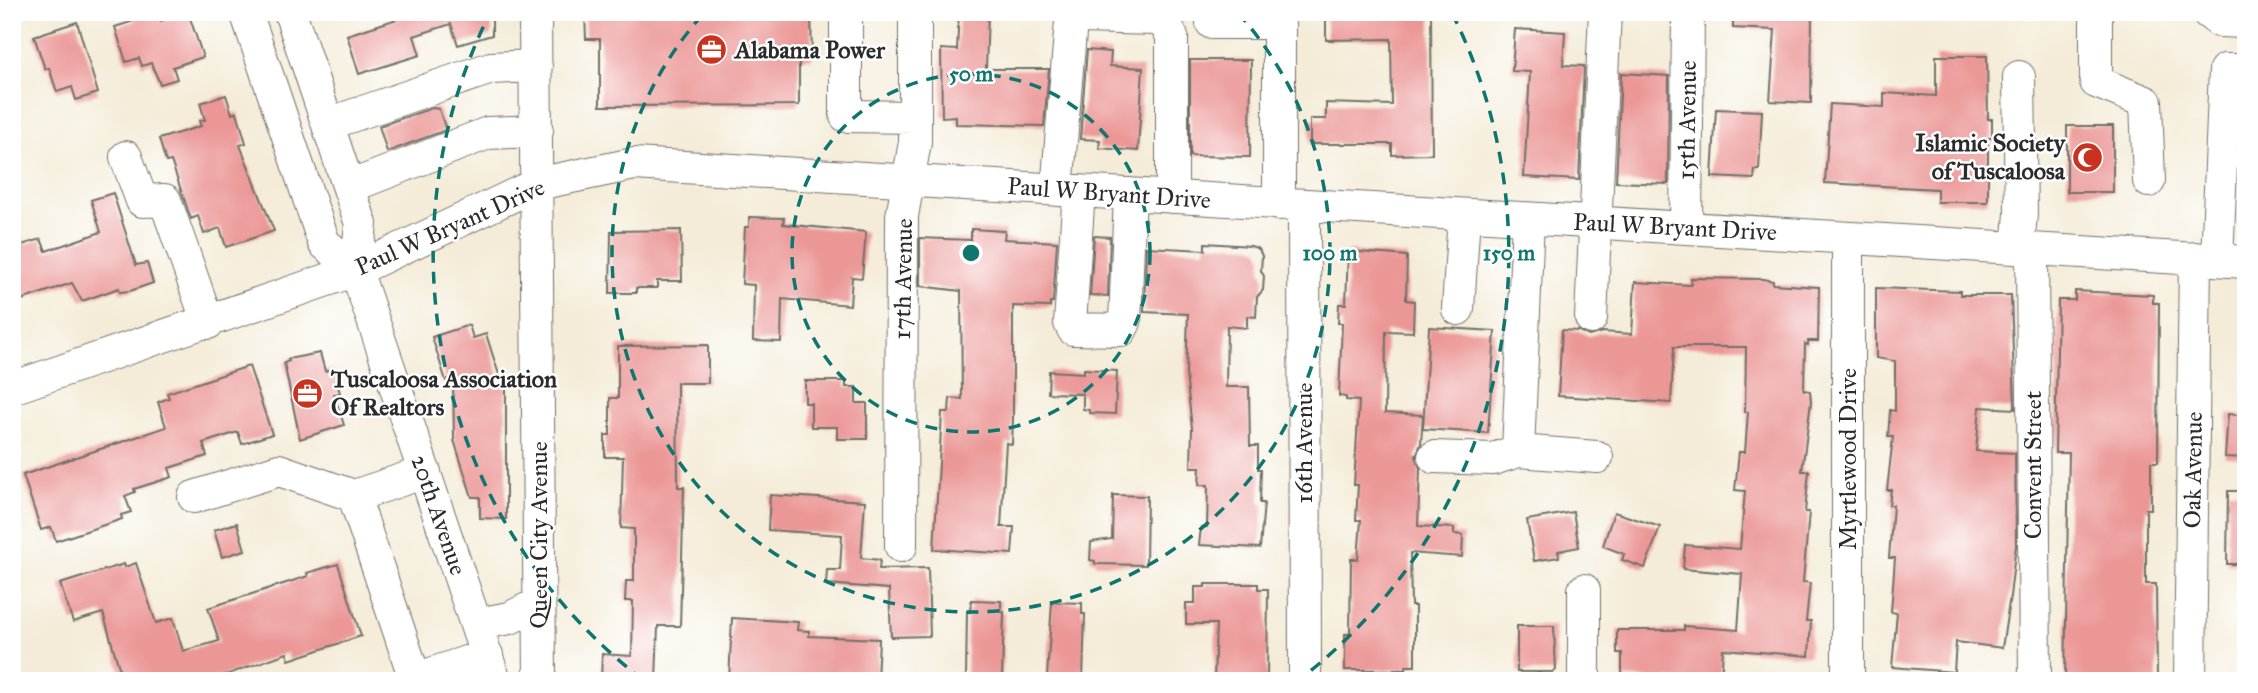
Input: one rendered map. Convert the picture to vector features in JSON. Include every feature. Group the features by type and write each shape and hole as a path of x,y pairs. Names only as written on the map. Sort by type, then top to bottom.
{"street":[{"path":"246,12 324,243 356,270"},
{"name":"20th Avenue","path":"290,12 361,224 356,270 491,668"},
{"name":"Queen City Avenue","path":"536,12 540,681"},
{"path":"846,12 846,116 915,117"},
{"name":"17th Avenue","path":"901,546 902,216 915,142 915,12"},
{"path":"1591,318 1605,12"},
{"name":"15th Avenue","path":"1686,228 1688,12"},
{"path":"2095,12 2096,82 2146,102 2149,181"},
{"path":"2207,12 2219,21 2246,22"},
{"path":"1130,194 1125,322 1121,330 1073,329 1070,323 1068,29 1072,22 1080,18 1157,19 1167,26 1172,37 1172,197"},
{"path":"1212,23 1279,18"},
{"name":"16th Avenue","path":"1279,18 1291,204 1305,681"},
{"path":"328,124 491,68 536,66"},
{"name":"Oak Avenue","path":"2190,681 2219,260 2225,70 2246,70"},
{"name":"Convent Street","path":"2019,77 2035,681"},
{"path":"349,187 488,133 537,131"},
{"path":"126,157 142,201 165,200 208,323"},
{"name":"Paul W Bryant Drive","path":"12,388 208,323 356,270 537,184 634,164 2219,260"},
{"path":"1458,309 1464,215"},
{"path":"1518,451 1528,219"},
{"name":"Myrtlewood Drive","path":"1848,238 1848,681"},
{"path":"1434,457 1493,458 1518,451 1597,457"},
{"path":"194,497 279,470 354,496 425,472"},
{"path":"354,496 412,680 491,668"},
{"path":"1584,590 1584,681"},
{"path":"477,624 510,618 539,603"}],"building":[{"path":"139,12 158,12 160,21 188,12 203,57 173,67 177,79 160,84 151,63 142,66 139,58 126,62 115,27 134,21"},
{"path":"419,12 492,12 492,35 458,45 451,24 414,36 420,55 359,74 347,35"},
{"path":"585,12 811,12 812,59 799,59 799,105 600,106 600,39 586,39"},
{"path":"959,12 988,12 986,69 1049,69 1044,126 956,124 956,116 942,117 941,49 957,50"},
{"path":"1326,12 1431,12 1432,154 1392,155 1392,144 1310,144 1310,119 1326,119 1326,103 1392,105 1391,39 1326,40"},
{"path":"1733,12 1812,12 1811,103 1770,101 1775,30 1733,28"},
{"path":"77,22 98,93 76,100 72,87 57,92 49,68 45,69 34,36"},
{"path":"1515,29 1565,32 1563,65 1584,66 1579,180 1524,177 1530,72 1512,71"},
{"path":"1087,50 1111,52 1110,66 1143,68 1138,151 1099,148 1100,140 1080,139"},
{"path":"1936,56 1987,56 1988,119 1992,119 1992,138 1988,138 1988,202 1937,202 1937,189 1825,183 1830,104 1884,107 1884,93 1936,96"},
{"path":"1190,60 1251,60 1250,157 1190,156"},
{"path":"1621,73 1669,76 1668,184 1616,182"},
{"path":"226,95 232,114 237,112 246,143 240,145 274,231 226,247 220,228 204,234 198,216 191,219 171,161 166,162 159,139 201,126 199,121 205,120 200,103"},
{"path":"432,108 439,109 446,130 387,152 379,126"},
{"path":"1716,109 1762,111 1759,170 1755,170 1754,179 1712,177"},
{"path":"2067,126 2113,126 2113,192 2067,192"},
{"path":"113,193 136,265 147,263 153,283 130,291 120,292 119,288 82,301 72,283 12,303 12,248 41,239 46,251 101,232 91,200"},
{"path":"749,217 784,218 783,224 866,232 862,278 852,277 850,305 782,299 781,342 753,341 754,285 742,284 745,227 749,227"},
{"path":"971,229 1005,231 1004,239 1057,242 1053,302 1050,302 1050,307 1013,306 1012,444 1006,443 1001,527 1014,527 1012,554 934,549 942,412 949,412 950,398 962,399 961,291 920,286 920,238 971,240"},
{"path":"681,230 682,281 657,281 657,288 636,288 636,293 610,293 611,231"},
{"path":"1094,236 1110,237 1108,296 1090,295"},
{"path":"1205,243 1251,246 1259,249 1262,256 1263,290 1257,297 1256,317 1247,316 1247,328 1227,326 1226,387 1249,387 1250,446 1258,446 1258,469 1261,469 1260,503 1264,503 1260,548 1199,545 1201,527 1207,527 1208,485 1199,485 1200,467 1191,467 1192,428 1186,374 1188,314 1144,312 1146,247 1205,250"},
{"path":"1348,251 1407,256 1406,300 1414,301 1413,332 1386,331 1385,413 1423,415 1421,444 1416,456 1420,468 1418,526 1454,528 1454,534 1463,535 1462,557 1410,553 1411,606 1415,606 1415,666 1406,666 1406,670 1345,670 1345,634 1350,634 1351,559 1358,559 1361,520 1356,520 1358,485 1354,485 1359,401 1346,400 1346,397 1339,396 1342,323 1338,323 1339,304 1346,304"},
{"path":"1691,278 1763,279 1773,281 1773,284 1819,287 1818,341 1808,341 1808,345 1805,344 1804,390 1810,391 1811,402 1802,471 1809,471 1805,512 1809,512 1803,582 1810,583 1806,621 1811,621 1809,656 1723,649 1721,681 1622,678 1622,653 1617,653 1617,630 1684,630 1684,626 1738,630 1742,574 1683,569 1685,545 1740,549 1745,491 1735,490 1739,452 1745,452 1748,412 1745,412 1746,347 1674,347 1671,403 1558,396 1562,330 1579,331 1589,336 1602,332 1632,334 1635,282 1691,285"},
{"path":"1876,288 1960,291 1960,295 2011,295 2015,409 1980,407 1976,451 2015,453 2016,545 2010,596 2002,648 1956,642 1954,672 1892,667 1897,613 1891,612 1895,558 1889,558 1893,505 1889,505 1891,490 1887,490 1893,437 1888,437 1890,410 1895,411 1895,361 1876,358"},
{"path":"2075,291 2153,295 2153,303 2159,303 2158,462 2151,462 2151,509 2146,509 2146,584 2156,584 2157,681 2065,679 2069,453 2055,453 2058,300 2075,300"},
{"path":"469,325 473,338 486,334 501,381 506,381 506,519 480,518 480,497 472,497 454,440 453,378 446,381 432,337"},
{"path":"1429,327 1495,331 1488,433 1423,429"},
{"path":"708,345 708,383 677,383 678,487 684,487 680,626 658,626 656,681 601,681 602,654 632,656 633,601 625,601 626,581 634,581 634,529 621,528 623,457 605,457 605,435 610,435 610,398 618,398 618,346"},
{"path":"320,353 325,371 333,369 340,393 334,394 344,425 300,439 284,363 289,361 288,359"},
{"path":"249,366 272,434 242,444 238,432 203,443 207,456 169,468 172,477 134,489 135,492 125,496 131,512 121,515 122,519 56,541 51,527 41,530 23,475 166,427 158,402 169,398 167,393"},
{"path":"1084,369 1117,371 1115,414 1089,413 1089,410 1083,409 1083,394 1048,393 1049,371 1084,373"},
{"path":"805,381 846,381 846,387 856,387 856,403 867,403 867,439 837,439 837,427 811,427 811,403 805,403"},
{"path":"2228,414 2246,416 2246,458 2225,457"},
{"path":"2228,491 2246,491 2246,564 2227,564"},
{"path":"770,495 865,501 861,558 880,560 879,569 928,568 930,636 891,637 889,589 826,584 827,570 840,570 842,535 768,530"},
{"path":"1113,495 1147,496 1146,565 1095,564 1095,561 1090,560 1091,542 1112,539"},
{"path":"1573,512 1579,547 1558,551 1559,557 1534,561 1527,520"},
{"path":"1614,512 1660,527 1645,568 1622,560 1624,554 1603,546"},
{"path":"237,523 245,550 222,557 214,530"},
{"path":"136,563 156,623 173,618 183,651 219,641 208,608 338,564 361,636 289,660 287,653 209,681 123,681 103,613 73,622 60,584 124,564 125,567"},
{"path":"1205,584 1258,584 1258,589 1268,589 1267,680 1214,680 1216,624 1186,624 1186,603 1195,603 1195,587 1205,587"},
{"path":"971,600 1001,601 1001,612 1004,612 1002,678 966,678 967,612 970,612"},
{"path":"1052,602 1082,603 1082,614 1085,614 1083,678 1047,677"},
{"path":"732,618 798,622 797,630 809,631 809,636 879,639 877,681 729,681"},
{"path":"1517,626 1554,626 1556,670 1517,672"}],"place":[{"name":"Alabama Power","path":"712,50"},
{"name":"Islamic Society of Tuscaloosa","path":"2088,157"},
{"name":"Tuscaloosa Association Of Realtors","path":"308,393"}]}
